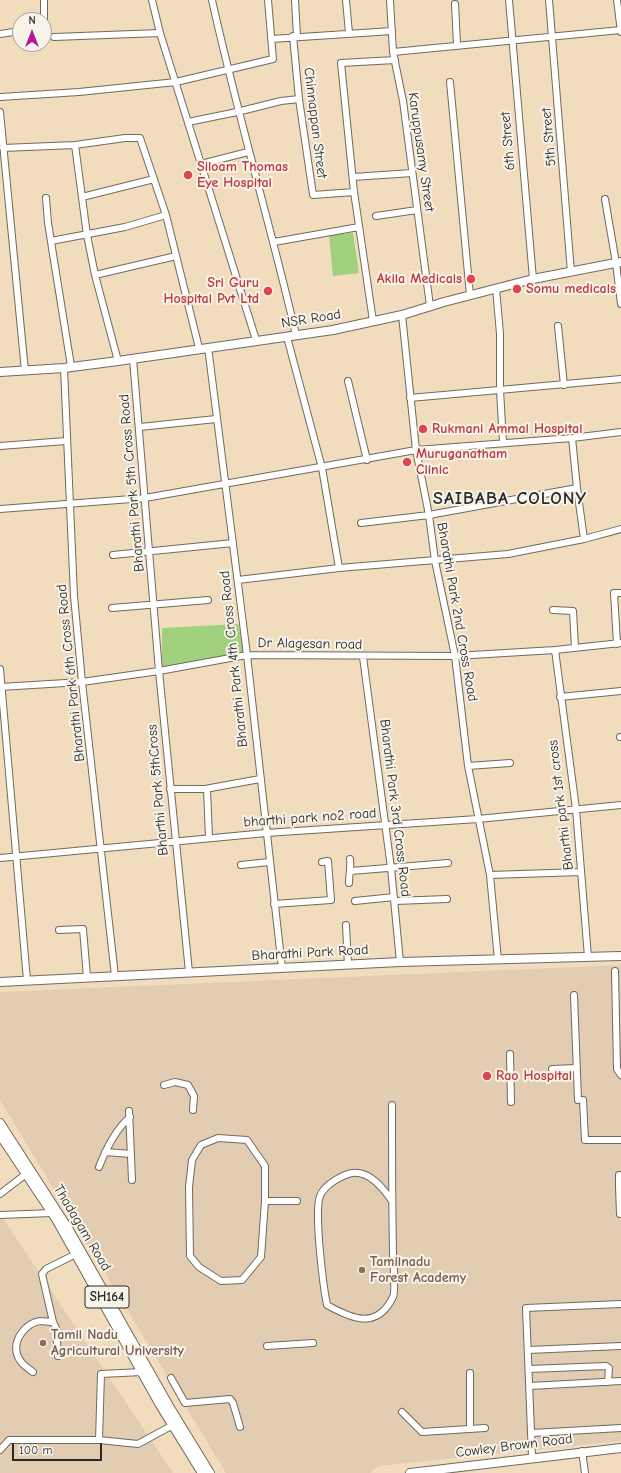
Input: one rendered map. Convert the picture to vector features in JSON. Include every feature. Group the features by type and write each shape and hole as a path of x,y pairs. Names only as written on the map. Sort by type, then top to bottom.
{"main road":[{"name":"NSR Road","path":"0,372 67,367 134,359 199,348 333,330 373,320 402,315 470,295 533,279 619,263"},
{"name":"Bharathi Park Road","path":"0,982 400,962 621,956"},
{"name":"Thadagam Road","path":"0,1123 69,1230 168,1406 210,1473"},
{"name":"Thadagam Road","path":"0,1135 52,1213 142,1372 202,1473"},
{"name":"Cowley Brown Road","path":"415,1472 582,1451 621,1448"}],"street":[{"path":"44,0 44,12"},
{"path":"152,0 160,33 200,164 256,340"},
{"path":"212,0 248,152 274,242 296,335"},
{"path":"0,97 79,92 176,82 273,59 268,0"},
{"name":"Chinnappan Street","path":"294,0 299,99 312,195 354,192"},
{"path":"346,0 349,33"},
{"name":"Karuppusamy Street","path":"390,0 393,52 403,101 430,306"},
{"name":"6th Street","path":"509,0 533,279"},
{"name":"5th Street","path":"549,0 571,272"},
{"path":"393,52 457,44 621,31 616,0"},
{"path":"455,4 457,44"},
{"path":"271,39 295,36 392,31"},
{"path":"0,34 12,32"},
{"path":"54,37 160,33"},
{"path":"373,320 354,192 341,63 395,60"},
{"path":"450,82 470,295"},
{"path":"188,122 238,112 281,101 299,99"},
{"path":"0,112 25,371"},
{"path":"4,148 75,145 125,138 140,138 166,215 199,348"},
{"path":"75,145 87,234 95,275 118,361"},
{"path":"200,164 248,152"},
{"path":"353,177 412,173"},
{"path":"82,197 154,179"},
{"name":"Bharathi Park 6th Cross Road","path":"46,198 67,367 66,441 82,682 102,847 115,976"},
{"path":"605,199 619,263 621,304"},
{"path":"376,216 417,210"},
{"path":"51,241 125,227 166,215"},
{"path":"274,242 359,227"},
{"path":"95,275 176,256"},
{"path":"496,288 500,334 500,390 503,442"},
{"name":"Bharathi Park 2nd Cross Road","path":"402,315 416,450 429,515 434,561 455,656 468,766 490,875 498,960"},
{"path":"558,326 564,385"},
{"path":"287,337 322,468 339,568"},
{"name":"Bharathi Park 4th Cross Road","path":"208,347 247,655 282,968"},
{"name":"Bharathi Park 5th Cross Road","path":"134,359 154,605"},
{"path":"410,398 621,379"},
{"path":"348,381 367,460"},
{"path":"140,427 216,419"},
{"path":"0,509 145,498 322,468 416,450 503,442 572,438 621,432"},
{"path":"572,438 584,538"},
{"path":"0,446 66,441"},
{"path":"361,523 429,515 577,488"},
{"path":"238,580 339,568 508,554 621,529"},
{"path":"113,555 150,553 233,543"},
{"path":"619,644 614,593 621,593"},
{"path":"112,608 208,600"},
{"name":"Bharthi Park 5thCross","path":"154,605 170,789 189,972"},
{"path":"553,610 573,611 575,648"},
{"name":"Dr Alagesan road","path":"1,687 82,682 159,671 247,655 363,657 455,656 555,650 619,644"},
{"name":"Bharthi park 1st cross","path":"555,650 576,809 588,957"},
{"name":"Bharathi Park 3rd Cross Road","path":"363,657 386,824 395,899 400,962"},
{"path":"0,670 27,980"},
{"path":"560,697 621,691"},
{"path":"468,766 510,763"},
{"path":"170,789 207,789 260,779"},
{"path":"207,789 209,838"},
{"name":"bharthi park no2 road","path":"0,858 175,840 386,824 478,820 621,805"},
{"path":"349,883 351,871 350,859"},
{"path":"274,904 331,900 328,861 322,862"},
{"path":"241,865 270,862"},
{"path":"351,871 448,863"},
{"path":"490,875 581,872"},
{"path":"355,901 447,899"},
{"path":"346,925 348,965"},
{"path":"59,930 83,929 87,977"},
{"path":"615,971 619,1042 617,1069 621,1075"},
{"path":"574,995 576,1068 585,1140 621,1140"},
{"path":"510,1054 511,1102"},
{"path":"552,1070 576,1068"},
{"path":"164,1084 176,1082 188,1085 194,1096 193,1110"},
{"path":"392,1105 394,1296 379,1315 369,1320 346,1316 327,1305 324,1288 318,1215 320,1196 327,1187 345,1174 359,1172 380,1184 392,1201"},
{"path":"99,1167 105,1152 130,1114 132,1180"},
{"path":"218,1138 247,1140 265,1166 265,1201 261,1257 242,1280 221,1281 199,1267 190,1256 189,1187 192,1160 201,1145 218,1138"},
{"path":"105,1152 131,1154"},
{"path":"0,1194 26,1174"},
{"path":"619,1174 620,1214"},
{"path":"265,1201 297,1201"},
{"path":"0,1215 52,1213"},
{"path":"58,1356 56,1328 53,1322 42,1274 46,1269 76,1254"},
{"path":"532,1457 526,1308 621,1304"},
{"path":"33,1372 23,1365 17,1354 16,1343 23,1331 29,1326 39,1321 53,1322"},
{"path":"267,1346 313,1343"},
{"path":"528,1350 621,1346"},
{"path":"529,1368 606,1366 609,1368 608,1382"},
{"path":"99,1440 101,1374 142,1372"},
{"path":"470,1373 470,1429"},
{"path":"171,1378 185,1403 230,1399 233,1402 240,1427"},
{"path":"530,1386 621,1381"},
{"path":"402,1412 422,1432 485,1428"},
{"path":"0,1450 9,1440 99,1440 138,1444 173,1425"},
{"path":"532,1433 621,1428"},
{"path":"582,1451 585,1473"}],"shaded area":[{"name":"Tamilnadu Forest Academy","path":"621,965 621,1441 379,1466 370,1473 226,1473 0,1100 0,992"},
{"name":"Tamil Nadu Agricultural University","path":"0,1214 173,1473 0,1473"}],"green space":[{"path":"353,233 359,273 333,276 329,235"},
{"path":"238,624 245,653 162,667 162,628"}],"place":[{"name":"Siloam Thomas Eye Hospital","path":"188,175"},
{"name":"Akila Medicals","path":"471,279"},
{"name":"Somu medicals","path":"517,289"},
{"name":"Sri Guru Hospital Pvt Ltd","path":"268,291"},
{"name":"Rukmani Ammal Hospital","path":"423,429"},
{"name":"Muruganatham Clinic","path":"407,462"},
{"name":"Rao Hospital","path":"487,1076"},
{"name":"Tamilnadu Forest Academy","path":"362,1270"},
{"name":"Tamil Nadu Agricultural University","path":"43,1343"}],"district":[{"name":"SAIBABA COLONY","path":"510,499"}]}
